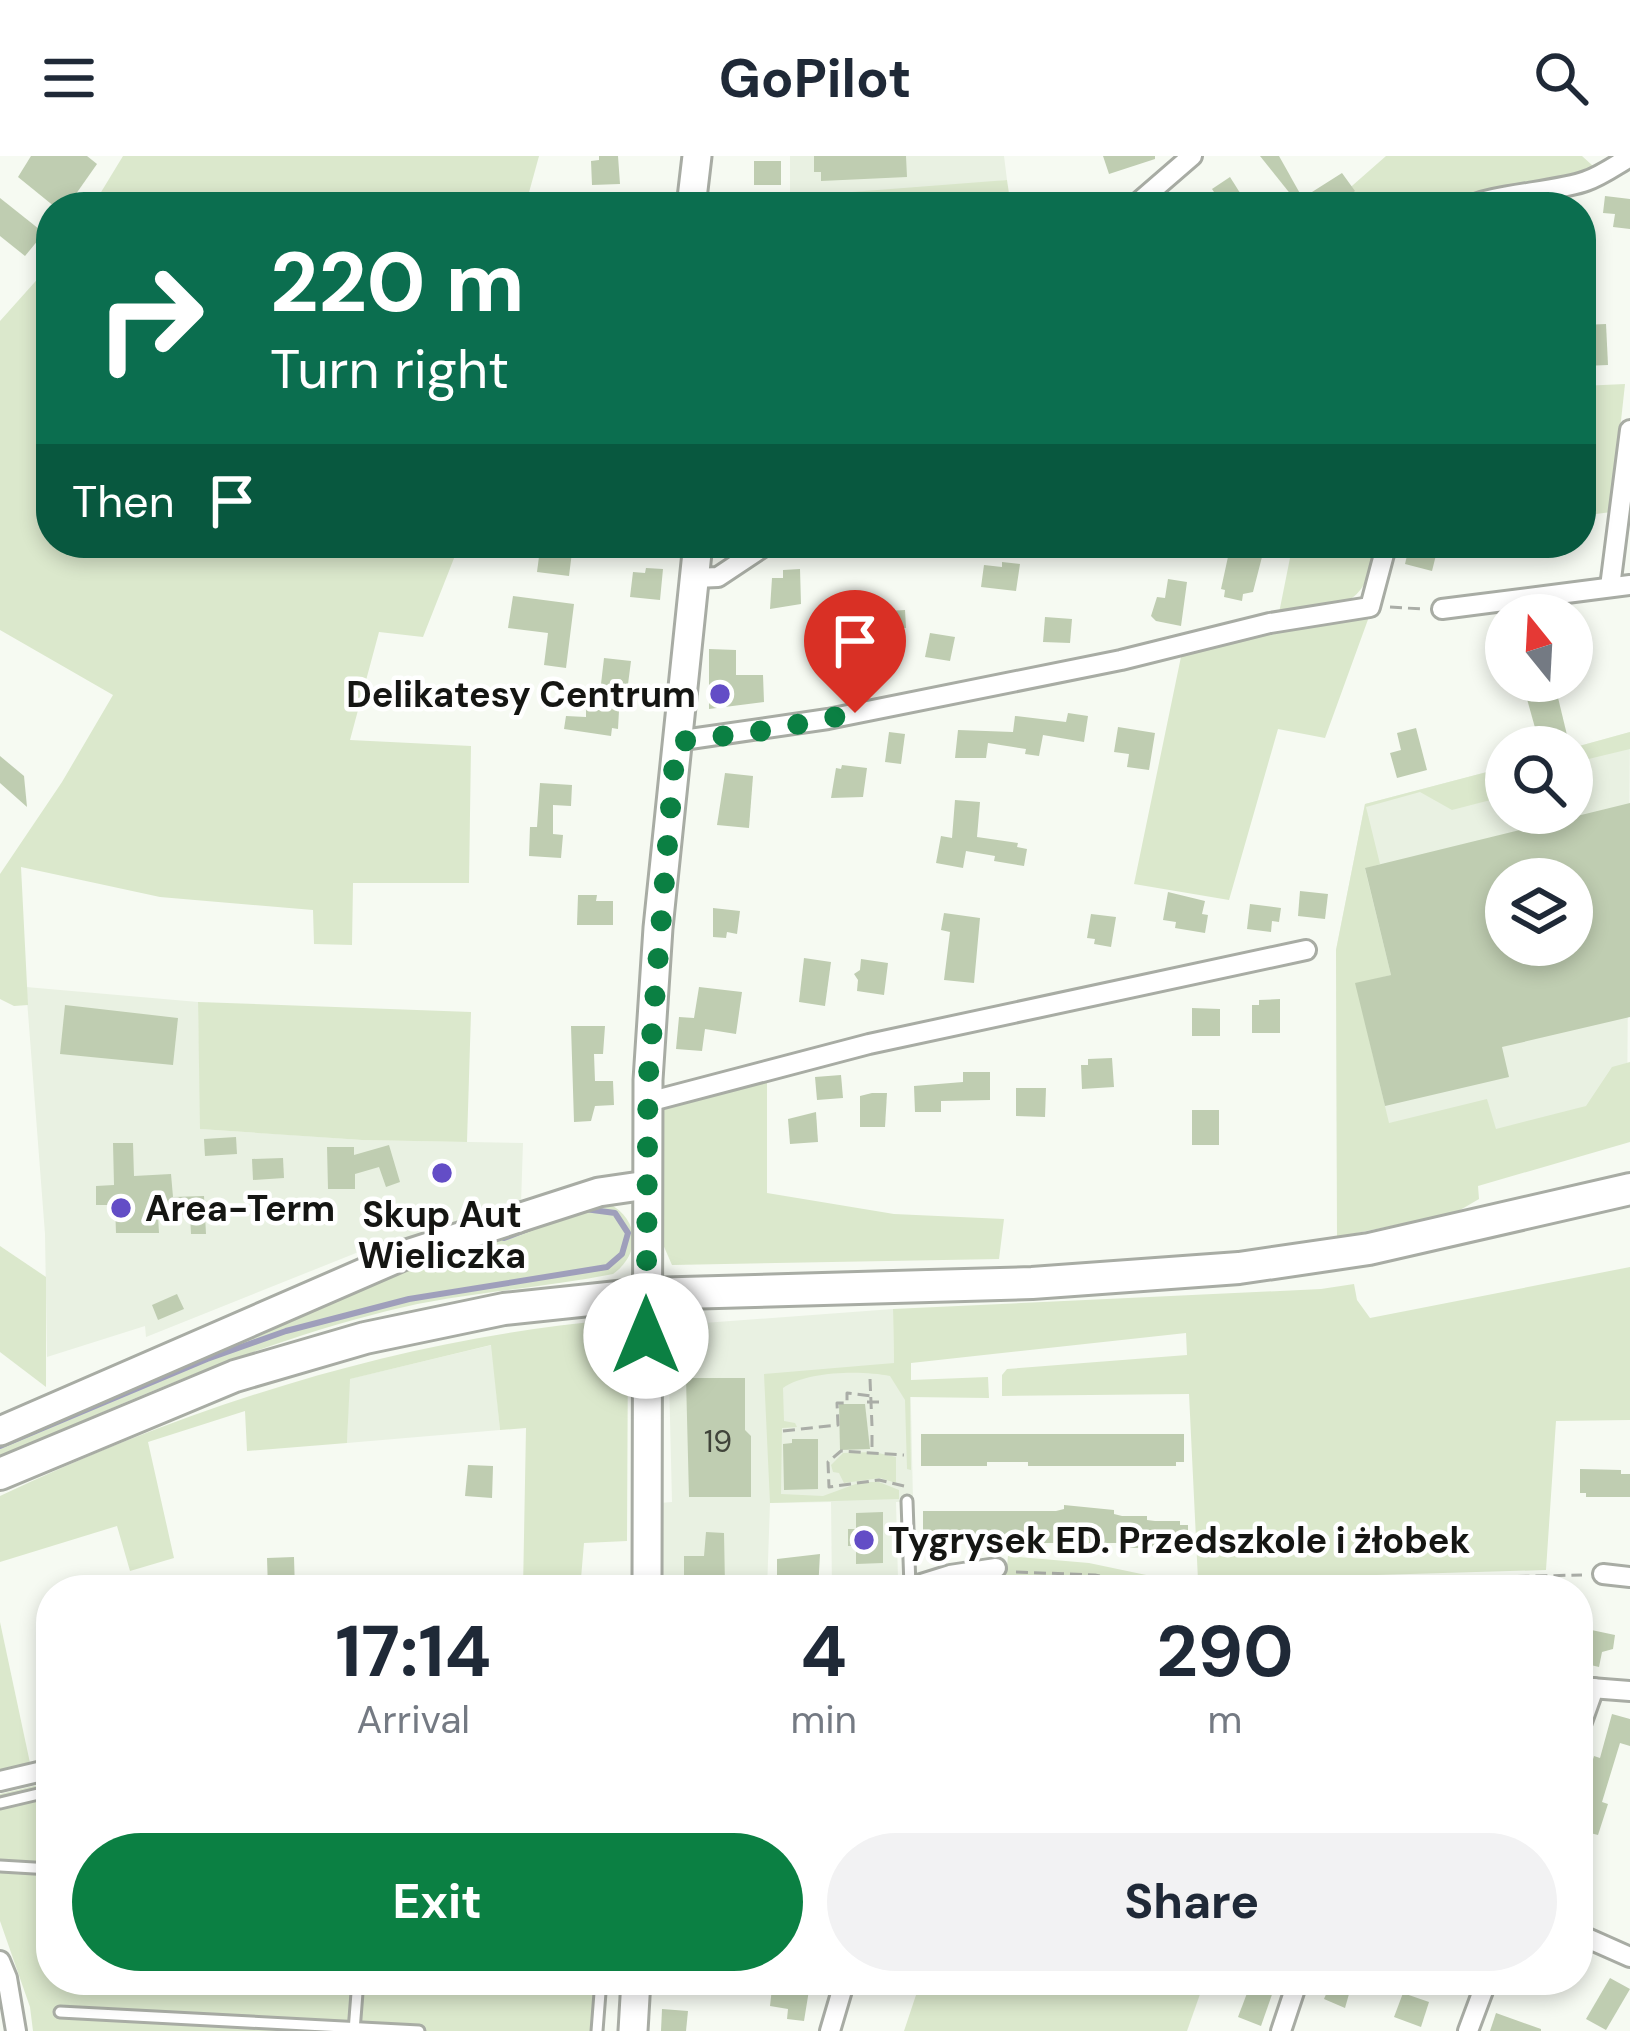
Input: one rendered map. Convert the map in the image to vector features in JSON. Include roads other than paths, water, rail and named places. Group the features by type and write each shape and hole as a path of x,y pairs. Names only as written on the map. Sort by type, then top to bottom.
{"main road":[{"path":"0,1474 168,1402 308,1353 504,1309 646,1294 1032,1283 1237,1268 1369,1249 1630,1189"}],"street":[{"path":"693,192 697,156"},
{"path":"1150,192 1192,156"},
{"path":"1538,192 1587,181 1630,158"},
{"path":"1442,609 1620,586 1630,430"},
{"path":"646,1575 648,1102 658,928 697,558"},
{"path":"695,578 718,577 746,558"},
{"path":"676,742 769,730 1120,660 1270,623 1370,607 1384,558"},
{"path":"648,1102 876,1042 1306,950"},
{"path":"0,1431 407,1254 599,1192 646,1185"},
{"path":"967,1575 997,1568"},
{"path":"1603,1574 1630,1577"},
{"path":"1593,1688 1630,1691"},
{"path":"0,1781 36,1773"},
{"path":"1593,1941 1630,1957"},
{"path":"0,1961 16,2031"},
{"path":"633,2031 635,1995"},
{"path":"830,2031 841,1995"},
{"path":"1281,2031 1293,1995"},
{"path":"1468,2031 1481,1995"}],"lane":[{"path":"906,1575 907,1501"},
{"path":"0,1803 36,1795"},
{"path":"0,1866 36,1868"},
{"path":"354,2029 357,1995"},
{"path":"597,2031 600,1995"},
{"path":"60,2012 419,2031"}],"waterway":[{"path":"0,1446 286,1331 409,1299 607,1267 622,1254 628,1233 615,1213 585,1209"},
{"path":"504,1238 533,1227"}],"place":[{"name":"Delikatesy Centrum","path":"720,694"},
{"name":"Skup Aut Wieliczka","path":"442,1173"},
{"name":"Area-Term","path":"121,1208"},
{"name":"Tygrysek ED. Przedszkole i żłobek","path":"864,1540"}]}
